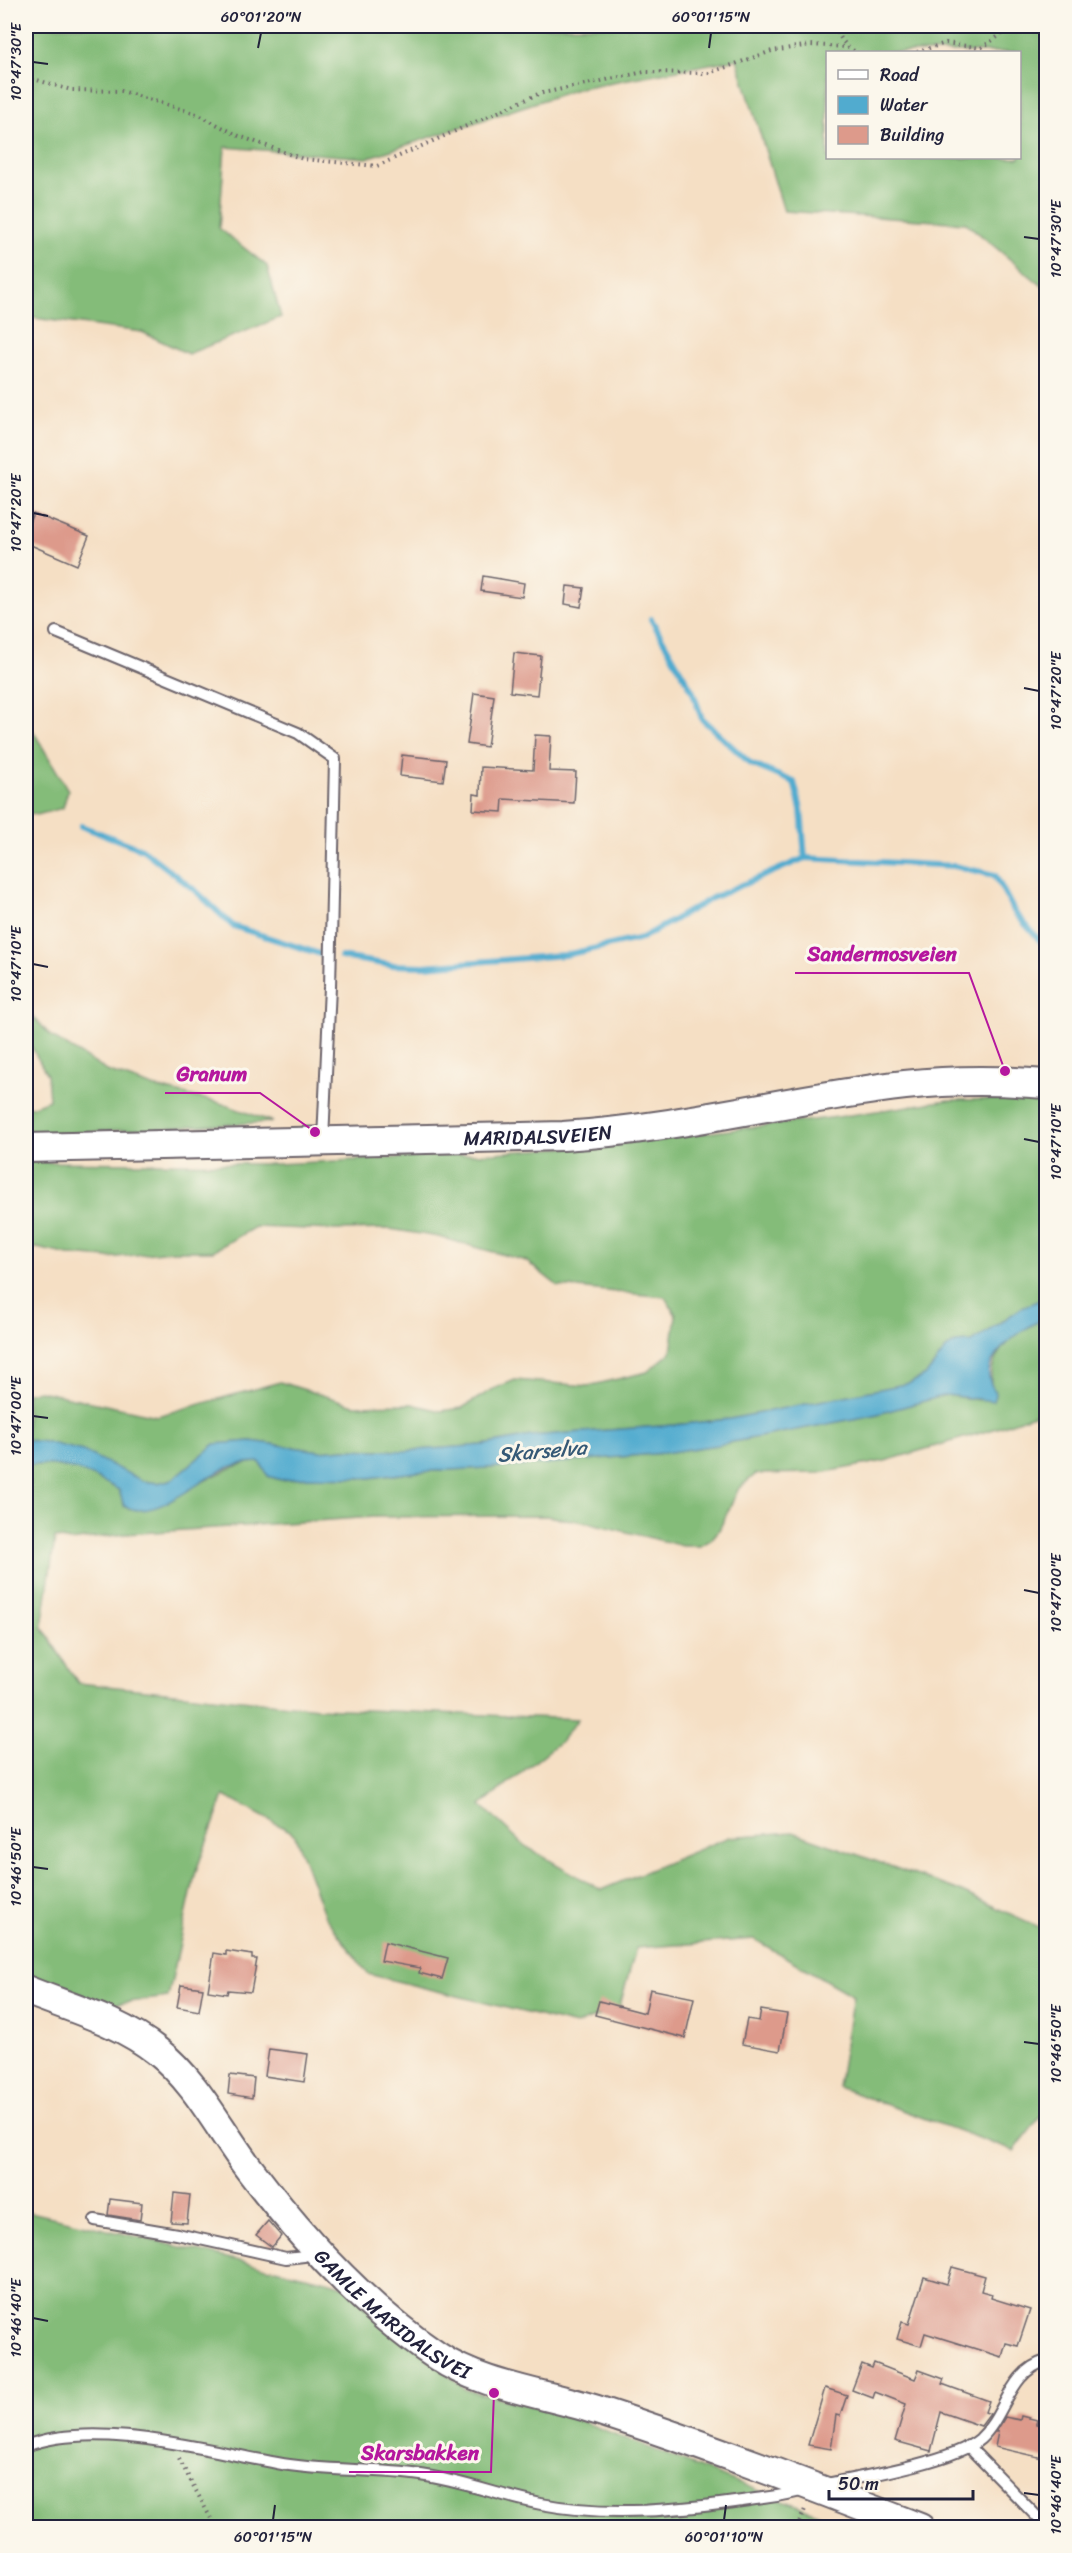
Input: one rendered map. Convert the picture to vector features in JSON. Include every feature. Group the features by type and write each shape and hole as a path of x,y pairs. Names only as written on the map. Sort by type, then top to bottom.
{"street":[{"name":"MARIDALSVEIEN","path":"26,1148 586,1135 907,1085 964,1082 1047,1084"},
{"name":"GAMLE MARIDALSVEI","path":"26,1990 120,2028 171,2062 191,2086 267,2193 314,2249 410,2336 439,2358 465,2372 599,2410 814,2487 920,2528"}],"lane":[{"path":"56,632 298,733 335,759 330,987 323,1142"},
{"path":"95,2220 177,2234 286,2258 304,2256 314,2249"},
{"path":"26,2446 40,2440 74,2436 170,2442 323,2469 374,2469 422,2475 450,2480 544,2505 601,2511 722,2504 797,2492 930,2460 968,2446 987,2431 1023,2373 1047,2361"},
{"path":"968,2446 1047,2526"}],"path":[{"path":"836,26 838,34 847,47"},
{"path":"920,51 946,43 981,48 1014,26 1021,26"},
{"path":"26,80 37,80 71,90 122,91 197,114 239,136 303,159 377,166 538,94 644,72 709,73 772,51 810,45 847,47 854,51"},
{"path":"170,2442 216,2528"}],"green space":[{"path":"26,26 1046,26 1046,289 966,223 784,211 737,59 580,88 367,158 225,147 219,228 267,266 281,317 188,354 142,332 26,317"},
{"path":"26,719 68,790 63,808 37,815 26,812"},
{"path":"26,1009 52,1037 107,1071 153,1087 217,1102 273,1122 69,1133 26,1132 26,1106 31,1107 49,1100 47,1075 26,1037"},
{"path":"1046,1099 1046,1297 1020,1309 972,1342 956,1343 946,1349 926,1375 910,1383 730,1419 531,1436 483,1445 405,1451 345,1449 320,1451 251,1441 215,1444 173,1479 158,1483 143,1481 46,1442 26,1440 26,1393 40,1391 157,1416 280,1382 354,1405 412,1404 441,1411 462,1408 493,1389 515,1380 588,1386 647,1372 671,1352 676,1315 665,1297 558,1286 526,1261 439,1237 390,1229 255,1227 213,1251 171,1251 108,1258 69,1255 37,1248 26,1249 26,1162 276,1164 495,1153 622,1143 838,1117 948,1100"},
{"path":"1046,1317 1046,1408 1041,1412 1001,1427 885,1461 820,1473 756,1474 739,1488 719,1530 711,1540 700,1546 683,1546 591,1523 546,1516 374,1517 125,1534 70,1541 55,1538 42,1627 78,1683 318,1708 578,1719 562,1740 481,1805 525,1846 601,1890 729,1837 793,1832 955,1889 1046,1930 1046,2109 1014,2151 838,2087 853,1996 754,1939 636,1948 619,2009 576,2025 368,1974 325,1917 294,1833 224,1796 196,1871 168,1997 98,2006 26,1975 26,1466 62,1466 97,1478 119,1490 124,1506 130,1510 195,1485 231,1468 260,1462 268,1476 281,1480 306,1477 369,1478 416,1472 520,1466 664,1453 874,1415 946,1395 979,1400 991,1386 995,1361 1006,1343 1024,1329"},
{"path":"26,2211 347,2287 466,2390 558,2412 852,2527 26,2527"}],"water":[{"name":"Skarselva","path":"1046,1297 1046,1317 1013,1338 994,1358 990,1369 990,1380 996,1392 993,1401 946,1395 874,1415 717,1445 664,1453 520,1466 416,1472 369,1478 306,1477 281,1480 268,1476 260,1462 246,1463 224,1469 162,1505 136,1510 124,1506 119,1490 85,1473 62,1466 26,1466 26,1440 46,1442 83,1451 143,1481 158,1483 173,1479 215,1444 251,1441 320,1451 345,1449 405,1451 483,1445 531,1436 730,1419 910,1383 926,1375 946,1349 956,1343 972,1342 1020,1309"}],"building":[{"path":"33,513 89,536 77,565 26,543 26,531"},
{"path":"483,576 524,583 522,597 481,591"},
{"path":"567,586 584,588 581,607 565,604"},
{"path":"514,653 541,656 537,695 510,692"},
{"path":"474,693 494,696 487,747 467,744"},
{"path":"535,735 551,736 549,771 576,772 574,803 503,799 502,812 473,810 474,794 480,795 481,767 533,770"},
{"path":"402,755 446,760 443,781 400,776"},
{"path":"385,1942 448,1958 442,1979 419,1973 420,1968 381,1961"},
{"path":"226,1951 252,1955 252,1959 257,1959 251,1992 228,1990 227,1994 208,1991 214,1953 226,1955"},
{"path":"181,1985 203,1988 199,2011 177,2007"},
{"path":"650,1989 694,1998 685,2038 595,2015 599,2001 645,2013"},
{"path":"761,2010 787,2014 780,2051 742,2044 747,2019 759,2021"},
{"path":"269,2049 308,2054 304,2082 265,2076"},
{"path":"230,2075 254,2078 252,2098 228,2094"},
{"path":"174,2193 190,2195 187,2223 171,2222"},
{"path":"110,2199 142,2203 140,2220 108,2215"},
{"path":"268,2221 281,2236 272,2247 256,2235"},
{"path":"952,2267 985,2276 981,2291 992,2294 991,2298 1030,2310 1018,2346 1006,2343 1002,2357 925,2333 921,2346 897,2339 902,2322 909,2324 924,2277 947,2284"},
{"path":"874,2363 915,2379 919,2370 944,2379 942,2384 989,2401 985,2412 990,2414 981,2426 941,2412 931,2451 895,2441 906,2404 875,2392 873,2398 852,2390 862,2364 872,2368"},
{"path":"825,2388 847,2395 840,2416 836,2415 831,2449 808,2445"},
{"path":"1021,2416 1037,2420 1036,2424 1047,2427 1047,2459 995,2447 998,2432 996,2432 1005,2417 1020,2420"}],"waterway":[{"path":"651,619 693,692 702,719 751,764 794,782 801,809 805,858"},
{"path":"81,826 142,849 197,892 233,926 320,954"},
{"path":"341,957 390,965 424,966 565,955 642,938 712,898 805,858 954,866 995,875 1015,913 1046,947"}],"place":[{"name":"Sandermosveien","path":"1005,1071"},
{"name":"Granum","path":"315,1132"},
{"name":"Skarsbakken","path":"494,2393"}]}
